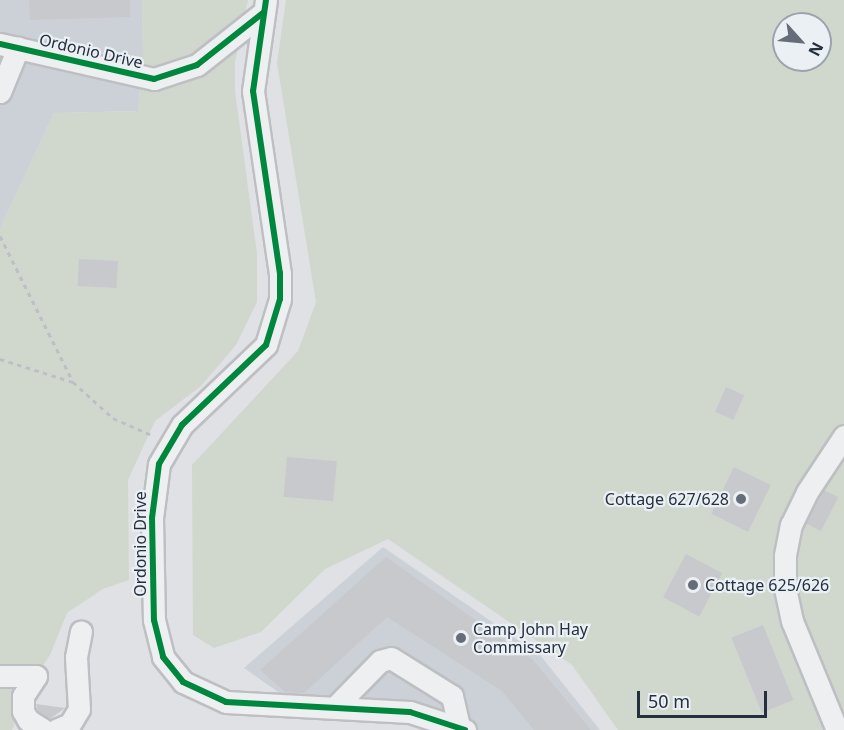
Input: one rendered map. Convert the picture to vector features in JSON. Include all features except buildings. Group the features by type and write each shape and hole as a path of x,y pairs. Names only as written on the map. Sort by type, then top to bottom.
{"street":[{"name":"Ordonio Drive","path":"265,6 253,92 280,273 274,325 266,345 253,362 182,425 168,443 154,482 152,518 154,620 163,657 183,682 226,702 336,706 410,712 462,728"},
{"name":"Ordonio Drive","path":"9,46 154,79 178,74 218,48 265,6"},
{"name":"Ordonio Drive","path":"218,48 259,40"},
{"path":"0,92 9,46"},
{"path":"837,730 792,621 785,589 785,555 791,525 807,492 844,436"},
{"path":"56,730 70,724 79,708 76,657 81,631"},
{"path":"336,706 380,661 391,658 452,696 462,728"},
{"path":"0,676 36,676 22,696 27,723"}],"path":[{"path":"0,236 73,382 113,418 168,443"},
{"path":"0,359 73,382"}],"shaded area":[{"path":"0,0 142,0 143,55 138,111 54,113 0,229"},
{"path":"142,0 248,0 235,62 235,91 257,254 257,302 236,345 201,386 155,421 128,480 129,580 103,589 67,613 50,655 18,702 12,730 0,730 0,229 54,113 138,111 143,55"},
{"path":"286,0 844,0 844,730 618,730 572,665 388,539 325,569 261,632 214,648 193,635 192,465 298,351 316,302 277,63"},
{"path":"383,547 540,655 600,730 472,730 294,703 244,668"}],"cycle path":[{"path":"266,0 253,91 280,273 280,299 266,345 182,425 159,464 152,518 154,620 163,657 183,682 226,702 410,712 465,730"},
{"path":"0,44 154,79 197,65 264,12"}],"place":[{"name":"Cottage 627/628","path":"741,499"},
{"name":"Cottage 625/626","path":"693,585"},
{"name":"Camp John Hay Commissary","path":"461,638"}]}
